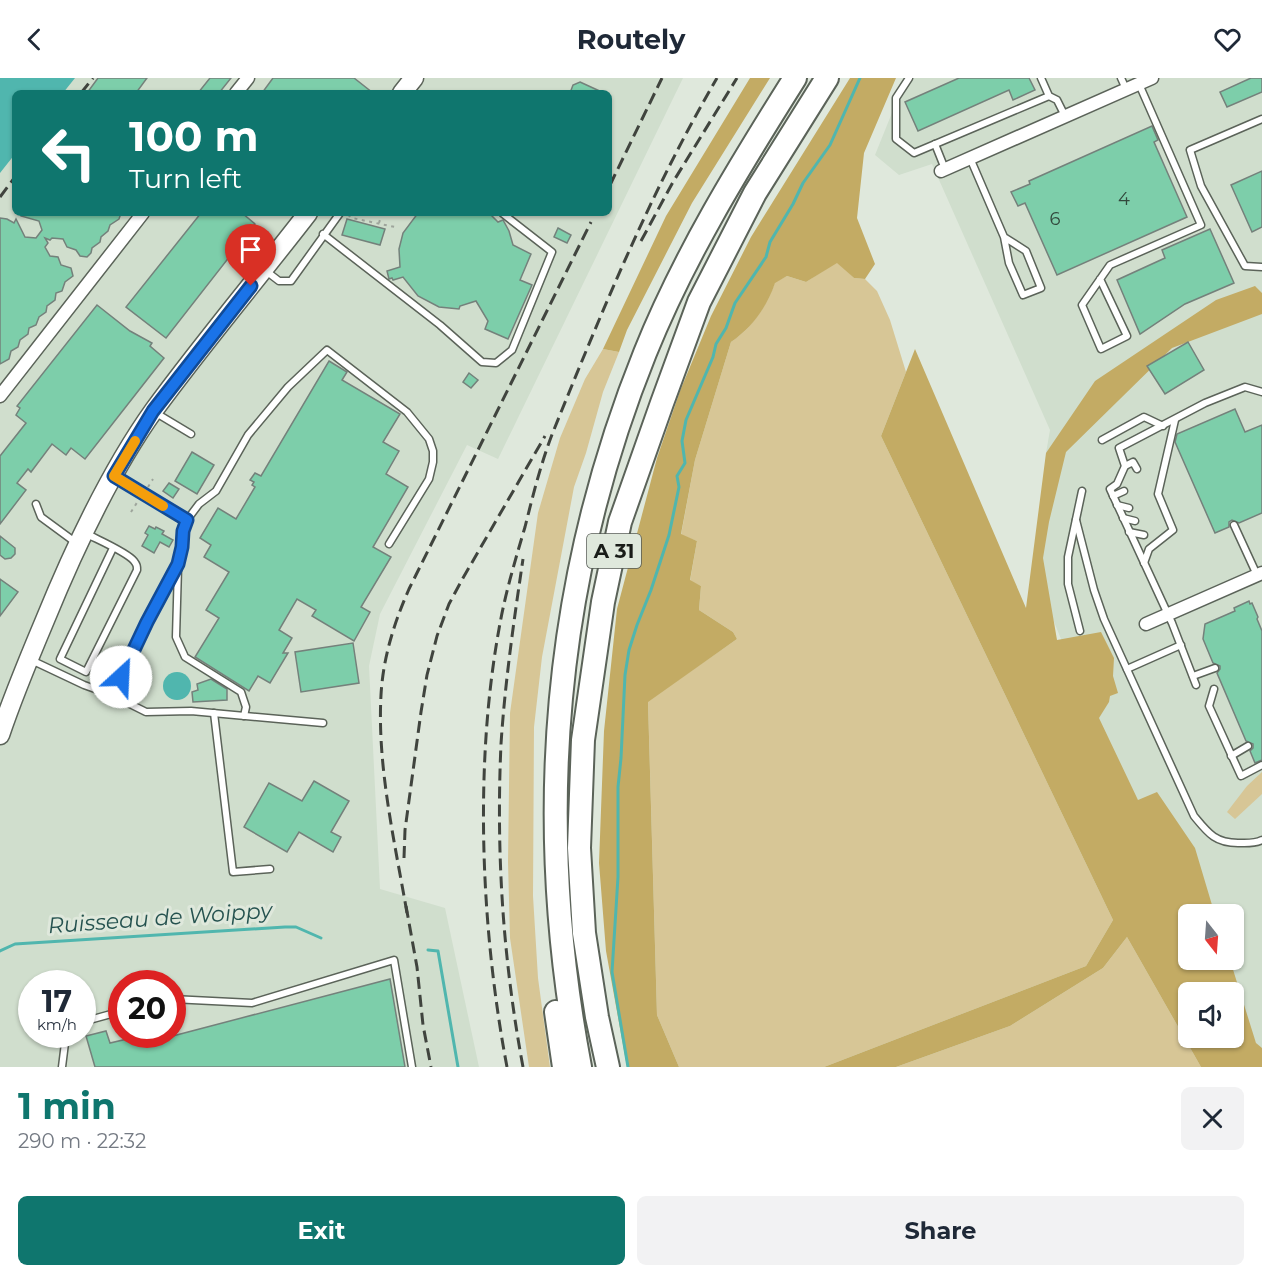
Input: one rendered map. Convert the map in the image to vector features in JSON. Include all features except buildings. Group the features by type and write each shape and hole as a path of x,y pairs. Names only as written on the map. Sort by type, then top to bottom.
{"highway":[{"name":"A 31","path":"580,1067 565,976 556,894 555,802 562,677 578,576 610,453 645,353 696,242 795,78"},
{"name":"A 31","path":"608,1067 597,1017 584,933 579,848 583,740 603,602 620,522 699,302 755,193 827,78"},
{"path":"556,894 551,930 553,981 564,1067"}],"street":[{"path":"238,90 248,78"},
{"path":"404,90 414,78"},
{"path":"943,170 1065,117 1124,84 1138,84 1152,78"},
{"path":"0,396 141,216"},
{"path":"0,735 29,659 81,539 114,476 153,411 306,216"},
{"path":"1146,624 1260,574"}],"lane":[{"path":"909,78 896,98 896,139 914,153 1049,96"},
{"path":"1041,78 1049,96 1057,100 1065,117"},
{"path":"1100,279 1127,336 1101,349 1082,305 1100,279 1110,266 1201,225 1138,84"},
{"path":"1262,119 1190,150 1200,186 1245,266 1262,267"},
{"path":"935,144 943,170"},
{"path":"970,158 1004,237 1009,263 1023,296 1041,288 1026,250 1004,237"},
{"path":"264,270 279,280 291,281 338,216"},
{"path":"323,234 440,325 482,362 496,363 512,350 552,252 506,216"},
{"path":"244,716 246,707 241,692 185,657 176,637 178,564 183,531 187,520 200,504 216,491 248,435 288,387 327,350 407,412 429,439 433,451 429,479 389,544"},
{"path":"1129,477 1119,448 1205,403 1245,387 1262,392"},
{"path":"153,411 191,434"},
{"path":"1102,440 1144,417 1163,426"},
{"path":"1144,563 1149,549 1173,530 1158,494 1175,420"},
{"path":"1137,469 1133,462 1124,468 1117,484 1110,489 1168,614 1196,685"},
{"path":"114,476 187,520"},
{"path":"1080,631 1068,584 1068,556 1082,491"},
{"path":"1113,496 1124,491"},
{"path":"36,504 41,518 81,539 113,548 133,559 136,564 137,570 86,672 60,659 113,548"},
{"path":"1117,506 1129,508"},
{"path":"1123,518 1135,520"},
{"path":"1076,520 1104,619 1194,816 1207,832 1224,843 1254,843 1262,840"},
{"path":"1234,525 1260,574"},
{"path":"1129,532 1144,535"},
{"path":"112,695 178,564"},
{"path":"1127,669 1181,645"},
{"path":"29,659 146,712 191,711 323,723"},
{"path":"1193,676 1215,668"},
{"path":"1214,689 1209,706 1241,776 1262,765"},
{"path":"214,713 233,872 270,869"},
{"path":"1231,756 1248,746"},
{"path":"186,1000 252,1003 394,960 412,1067"},
{"path":"62,1067 64,1048"}],"path":[{"path":"350,216 395,226"},
{"path":"379,223 381,216"}],"shaded area":[{"path":"0,78 683,78 498,459 467,445 380,614 369,666 380,889 445,908 479,1067 0,1067"},
{"path":"750,78 770,78 692,203 627,330 619,352 603,349 666,216"},
{"path":"850,78 896,78 864,153 857,218 875,264 865,279 854,278 837,263 806,282 787,276 775,283 758,316 731,342 695,460 681,534 697,541 690,580 701,586 699,610 733,632 737,639 648,702 657,1015 679,1067 627,1067 606,951 599,863 604,731 617,609 657,458 680,391 711,316 751,237"},
{"path":"906,78 1262,78 1262,1058 1244,1013 1244,982 1232,982 1227,970 1244,970 1244,904 1201,904 1106,749 1041,590 1046,453 1050,430 932,164 899,175 875,155"},
{"path":"837,262 854,278 865,279 877,291 890,320 906,372 881,436 1113,920 1086,966 824,1067 679,1067 657,1015 648,701 737,639 733,632 699,610 701,586 690,581 697,541 681,535 695,460 731,342 758,316 775,282 787,276 806,282"},
{"path":"1255,286 1262,293 1262,314 1172,348 1066,452 1043,558 1057,640 1101,632 1114,658 1113,676 1118,693 1110,696 1099,718 1138,800 1157,792 1195,848 1212,904 1178,904 1178,970 1233,970 1237,982 1178,982 1178,1027 1127,937 1103,968 1010,1026 896,1067 824,1067 1086,966 1113,920 881,436 915,349 1026,608 1046,453 1095,381 1216,300"},
{"path":"603,349 619,352 603,392 574,487 542,657 534,727 533,896 538,978 550,1067 529,1067 510,938 508,862 510,713 538,513 560,438 585,379"},
{"path":"1262,772 1262,794 1235,819 1227,812 1247,786"},
{"path":"1127,937 1178,1027 1178,1048 1190,1048 1201,1067 896,1067 1010,1026 1103,968"},
{"path":"1244,1005 1256,1043 1262,1048 1262,1067 1201,1067 1190,1048 1244,1048"}],"water":[{"path":"0,78 75,78 65,90 12,90 12,158 0,173"},
{"path":"177,672 187,676 191,686 187,696 177,700 167,696 163,686 167,676"}],"waterway":[{"path":"628,1067 612,972 618,877 618,787 625,675 629,650 669,535 679,487 677,476 685,463 682,441 686,420 713,357 716,344 726,328 735,303 766,257 770,242 803,183 830,145 860,78"},
{"name":"Ruisseau de Woippy","path":"0,951 15,944 285,927 296,927 321,938"},
{"name":"Ruisseau de Woippy","path":"428,950 438,951 458,1067"}],"railway":[{"path":"83,90 93,78"},
{"path":"612,181 662,78"},
{"path":"507,1067 491,960 484,848 486,736 501,616 553,432 649,208 717,78"},
{"path":"641,241 673,182 737,78"},
{"path":"0,197 12,181"},
{"path":"407,913 384,777 380,722 384,668 390,641 409,589 591,222"},
{"path":"404,858 405,830 421,712 437,636 449,604 463,578 545,436"},
{"path":"523,559 510,651 501,744 500,866 510,987 523,1067"},
{"path":"406,906 431,1067"}],"slow traffic":[{"path":"135,441 114,476 163,506"}],"route":[{"path":"121,677 178,564 187,520 114,476 153,411 251,286"}]}
